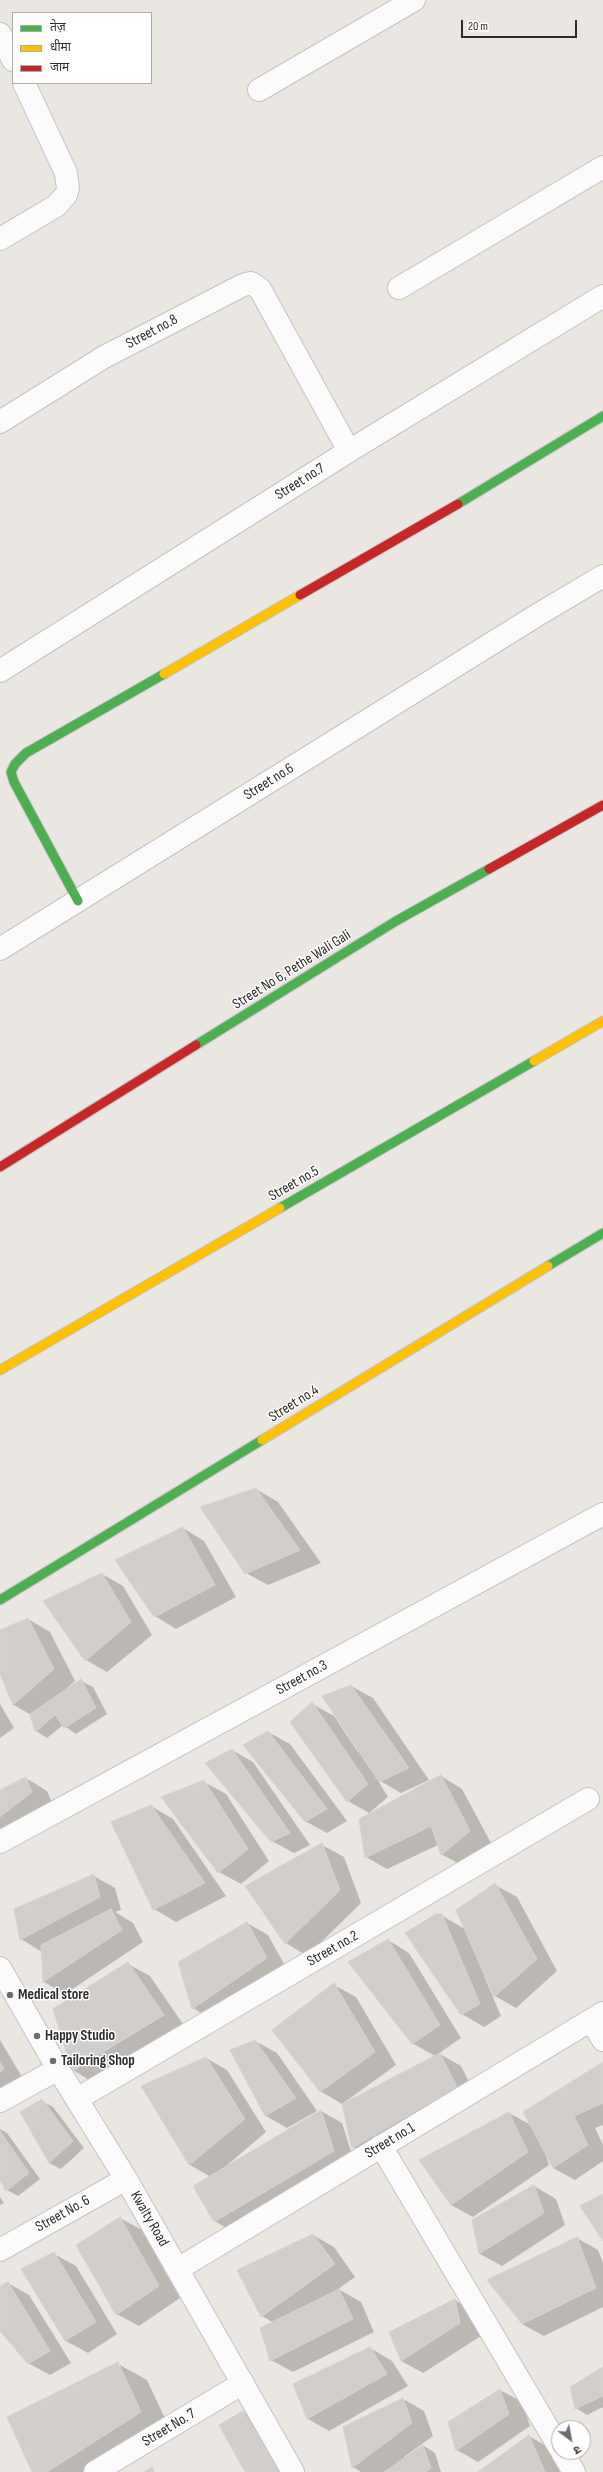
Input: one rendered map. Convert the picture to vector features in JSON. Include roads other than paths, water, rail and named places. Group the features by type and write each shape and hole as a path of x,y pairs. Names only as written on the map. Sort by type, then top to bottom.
{"street":[{"path":"259,90 414,0"},
{"path":"0,34 12,58"},
{"path":"0,239 56,206 66,195 66,173 24,84"},
{"path":"399,288 603,166"},
{"name":"Street no.8","path":"0,422 104,357 243,285 251,283 260,289 350,451"},
{"name":"Street no.7","path":"0,671 350,451 603,296"},
{"path":"78,901 14,782 11,772 15,764 26,753 510,474 603,416"},
{"name":"Street no.6","path":"0,949 539,614 603,576"},
{"name":"Street No 6, Pethe Wali Gali","path":"0,1167 396,922 603,805"},
{"name":"Street no.5","path":"0,1370 603,1021"},
{"name":"Street no.4","path":"0,1600 603,1232"},
{"name":"Street no.3","path":"0,1842 603,1514"},
{"name":"Street no.2","path":"77,2099 588,1800"},
{"name":"Kwalty Road","path":"0,1968 58,2069 126,2179 293,2472"},
{"path":"597,2016 603,2040"},
{"name":"Street no.1","path":"178,2269 597,2016"},
{"path":"0,2101 58,2069"},
{"path":"381,2146 551,2433"},
{"name":"Street No. 6","path":"0,2250 126,2179"},
{"name":"Street No. 7","path":"95,2472 243,2383"},
{"path":"567,2460 574,2472"}],"place":[{"name":"Medical store","path":"10,1995"},
{"name":"Happy Studio","path":"37,2036"},
{"name":"Tailoring Shop","path":"53,2061"}]}
